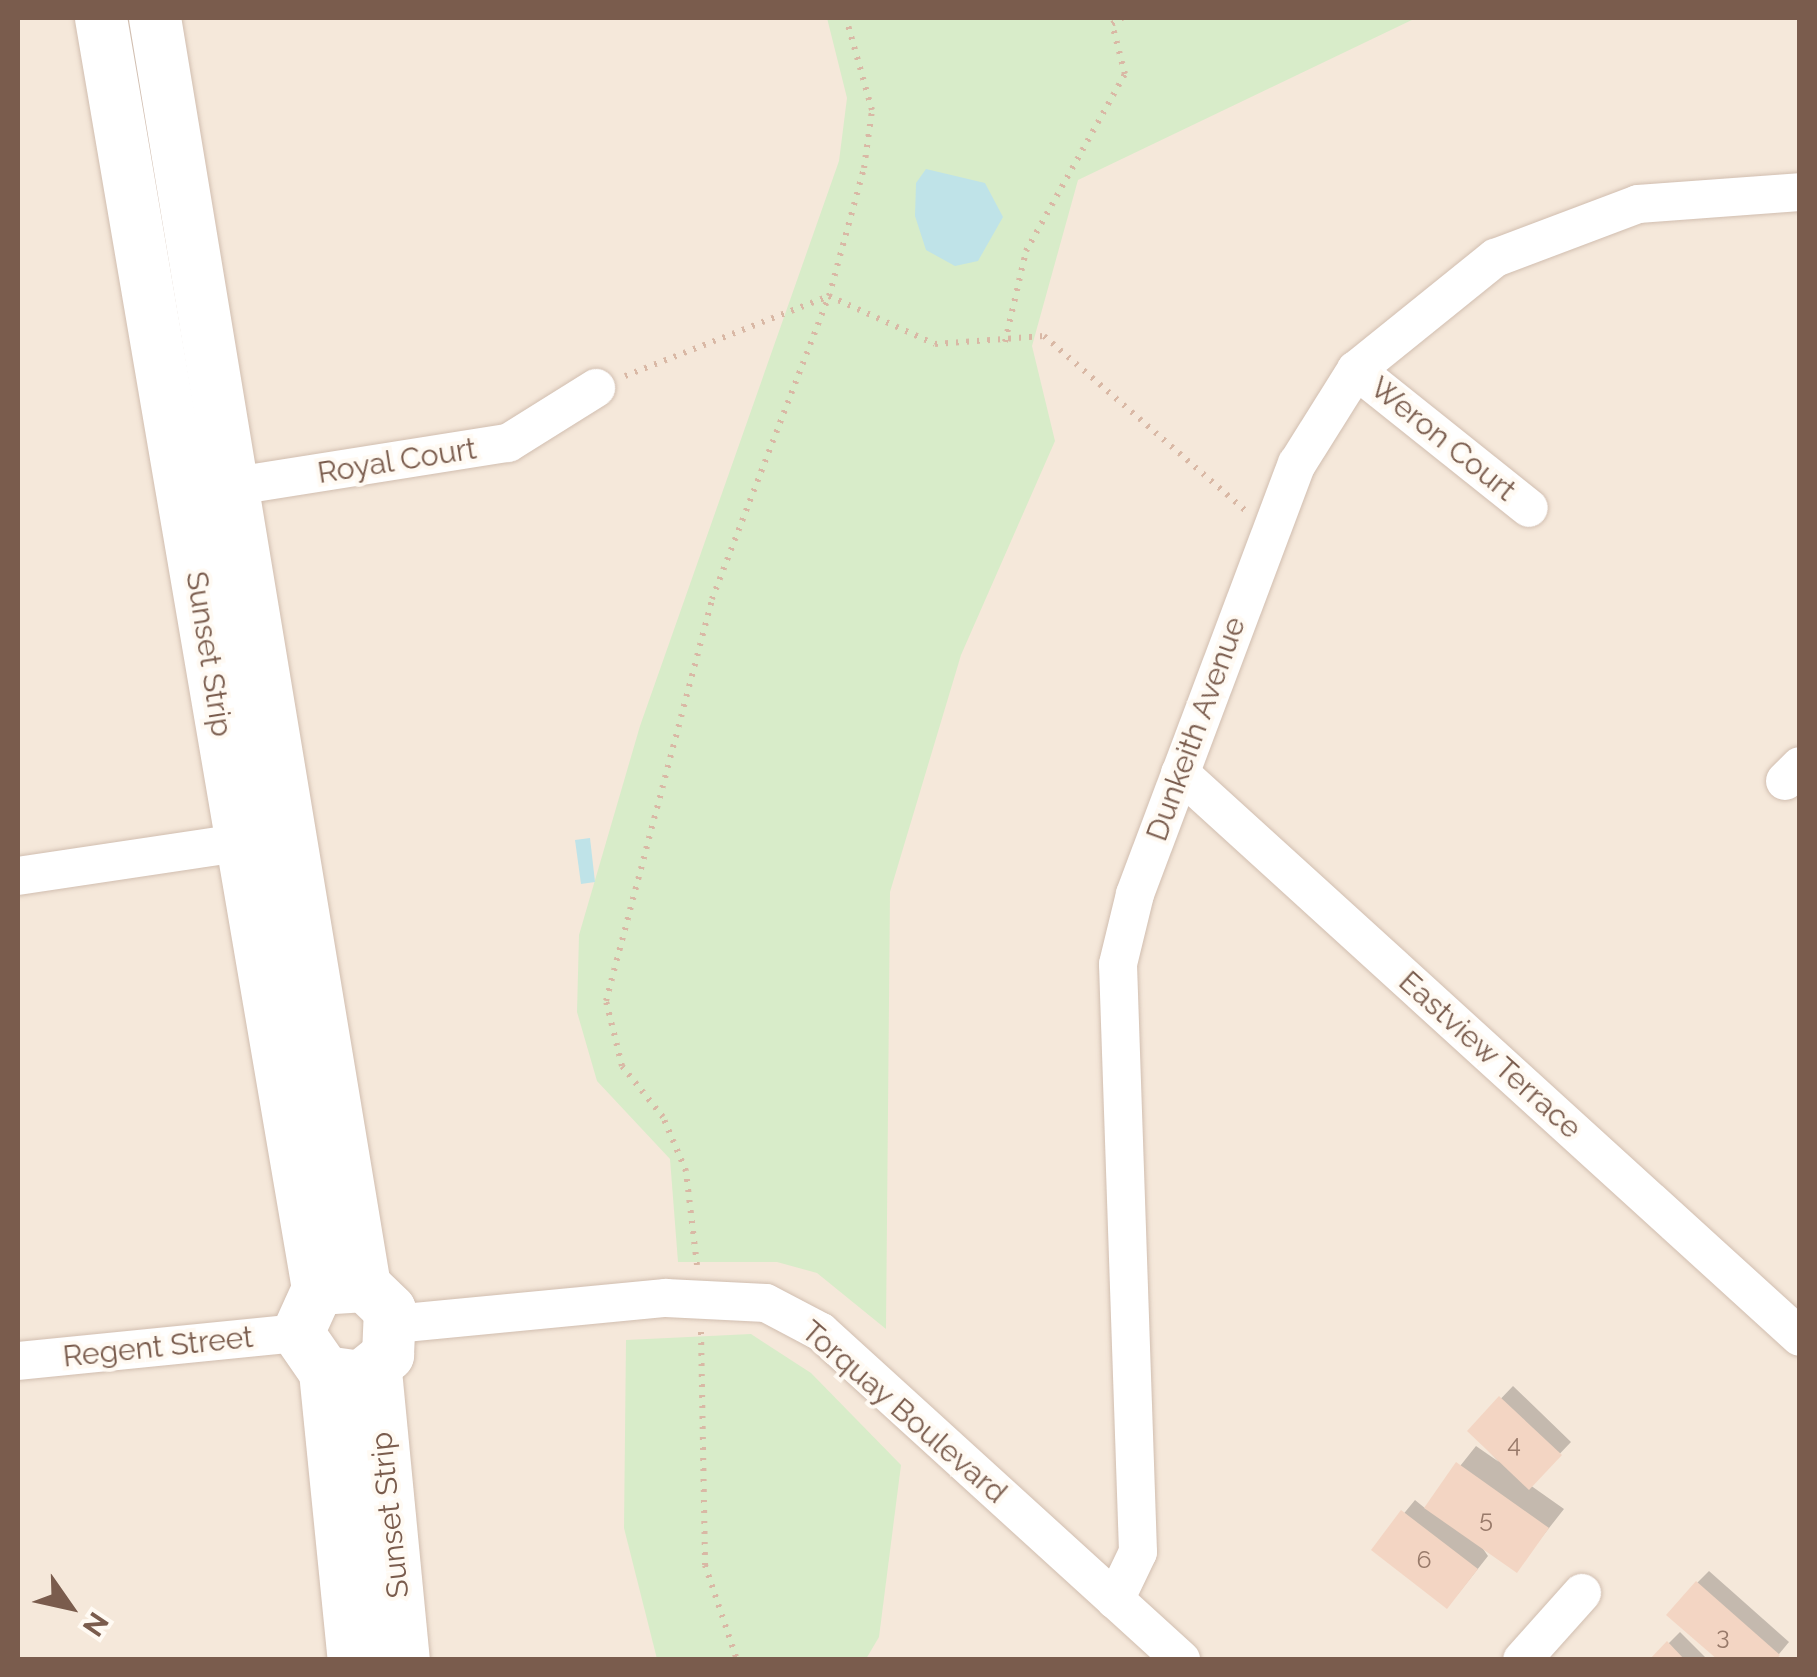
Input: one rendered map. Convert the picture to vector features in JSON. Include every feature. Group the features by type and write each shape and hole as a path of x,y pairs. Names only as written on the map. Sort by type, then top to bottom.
{"street":[{"name":"Sunset Strip","path":"101,18 240,843 346,1329 404,1660"},
{"name":"Sunset Strip","path":"155,18 236,487 346,1329 354,1660"},
{"name":"Dunkeith Avenue","path":"1115,1600 1138,1552 1118,964 1180,773 1296,464 1356,370 1450,287 1555,230 1696,193 1800,192"},
{"name":"Weron Court","path":"1356,370 1529,508"},
{"name":"Royal Court","path":"183,494 508,443 596,388"},
{"name":"Eastview Terrace","path":"1180,773 1800,1338"},
{"path":"18,876 240,843"},
{"name":"Torquay Boulevard","path":"346,1329 701,1296 766,1303 821,1332 1181,1660"},
{"name":"Regent Street","path":"18,1361 346,1329"},
{"path":"1522,1660 1582,1593"}],"path":[{"path":"736,1660 704,1565 701,1296 686,1171 662,1117 622,1066 606,1001 712,599 829,296 872,110 846,18"},
{"path":"1005,342 1026,251 1124,74 1112,24 1122,18"},
{"path":"596,388 829,296 935,344 1005,342 1044,336 1073,352 1268,531"}],"shaded area":[{"path":"18,18 1799,18 1799,1659 18,1659"}],"green space":[{"path":"827,18 1416,18 1078,180 1032,346 1055,441 961,655 890,892 886,1329 817,1273 777,1262 678,1262 670,1159 597,1081 577,1012 579,935 640,726 839,161 847,98"},
{"path":"751,1334 811,1373 901,1465 879,1637 866,1659 657,1659 624,1528 626,1340"}],"water":[{"path":"926,169 985,183 1003,217 978,261 955,266 926,250 915,216 916,183"},
{"path":"590,838 595,882 581,884 575,840"}],"building":[{"path":"1499,1396 1562,1455 1529,1490 1467,1431"},
{"path":"1456,1462 1549,1528 1517,1573 1424,1508"},
{"path":"1401,1510 1478,1569 1447,1609 1371,1550"},
{"path":"1696,1581 1780,1655 1776,1660 1718,1660 1666,1615"},
{"path":"1667,1641 1685,1660 1649,1660"}]}
